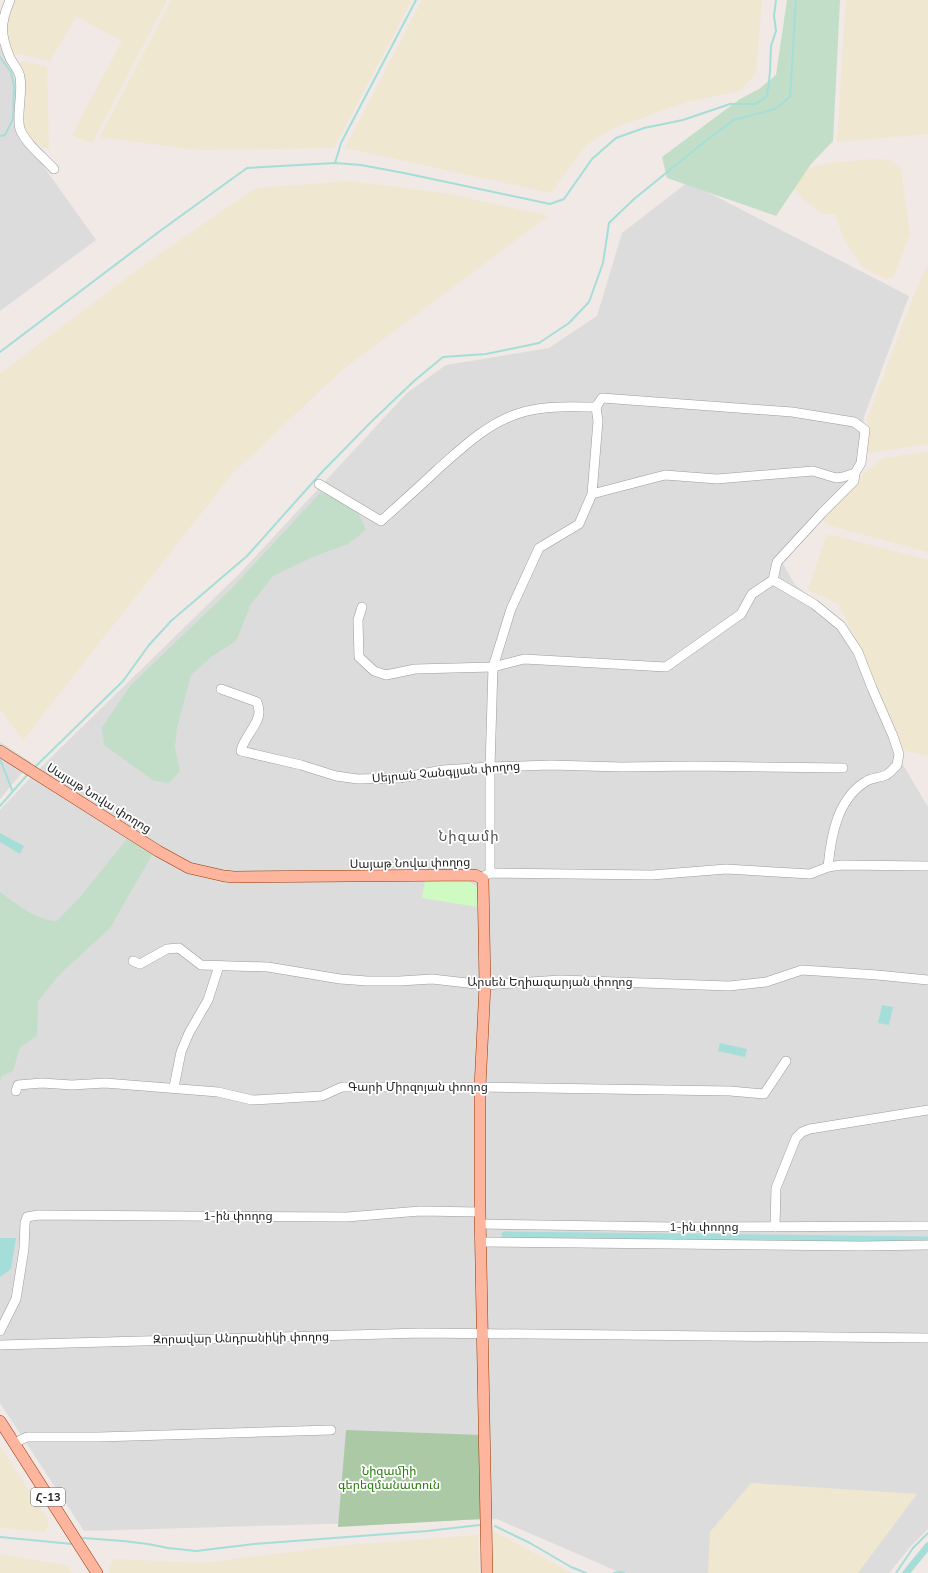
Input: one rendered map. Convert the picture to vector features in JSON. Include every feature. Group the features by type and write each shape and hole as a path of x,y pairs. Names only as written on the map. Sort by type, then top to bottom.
{"main road":[{"name":"Սայաթ Նովա փողոց","path":"2,752 158,851 189,868 234,877 487,876"},
{"path":"487,876 485,985 480,1087 480,1224 487,1573"},
{"name":"Հ-13","path":"0,1421 97,1573"}],"street":[{"path":"10,0 1,19 2,49 20,75 22,95 19,113 20,128 27,141 54,168"},
{"path":"362,607 358,620 359,657 374,671 386,675 415,669 493,667 524,659 666,667 741,614 752,594 773,580 777,562 854,481 855,473 860,462 866,430 854,422 792,412 602,398 596,407 598,421 592,494 579,524 539,548 511,609 493,667 487,876"},
{"path":"319,484 381,521 471,439 495,423 517,413 541,408 596,407"},
{"path":"592,494 665,475 717,479 813,471 836,478 855,473"},
{"path":"773,580 814,604 841,626 858,652 899,754 897,765 887,775 867,781 855,789 842,806 830,844 828,867"},
{"name":"Սեյրան Չանգլյան փողոց","path":"221,690 257,702 259,713 250,733 242,744 241,751 301,765 336,776 358,779 400,778 443,770 550,765 622,767 694,766 843,768"},
{"name":"Սայաթ Նովա փողոց","path":"487,876 652,875 726,869 810,874 828,867 842,865 928,866"},
{"name":"Արսեն Եղիազարյան փողոց","path":"133,961 140,964 168,950 179,948 201,966 268,967 340,979 367,981 432,979 485,985 560,980 729,986 766,982 802,970 928,980"},
{"path":"174,1087 181,1052 189,1033 208,1000 219,966"},
{"name":"Գարի Միրզոյան փողոց","path":"16,1091 18,1084 42,1083 72,1085 105,1083 174,1087 218,1092 252,1100 322,1096 342,1087 480,1087 723,1091 764,1094 786,1060"},
{"path":"775,1227 776,1188 796,1138 802,1132 810,1129 928,1110"},
{"name":"1-ին փողոց","path":"0,1331 16,1299 24,1249 25,1223 27,1217 38,1215 347,1217 420,1211 480,1212"},
{"name":"1-ին փողոց","path":"480,1224 673,1227 928,1226"},
{"path":"673,1227 673,1243"},
{"path":"481,1242 862,1246 928,1245"},
{"name":"Զորավար Անդրանիկի փողոց","path":"0,1345 421,1333 928,1338"},
{"path":"14,1443 27,1437 114,1437 331,1430"}],"shaded area":[{"path":"12,0 167,0 92,143 72,135 122,41 76,16 50,61 11,52 3,21"},
{"path":"171,0 412,0 334,148 197,150 100,137"},
{"path":"422,0 762,0 756,73 740,91 686,102 611,129 586,145 551,193 345,148"},
{"path":"846,0 928,0 928,134 837,142"},
{"path":"0,39 19,88 19,132 96,240 0,311"},
{"path":"21,61 47,67 49,149 34,144 23,130 25,91"},
{"path":"874,159 891,160 901,170 910,234 894,276 886,279 864,268 845,241 835,214 823,214 805,201 793,186 806,169 829,163"},
{"path":"351,181 450,194 548,216 343,369 232,474 23,740 0,709 0,374 145,264 256,188"},
{"name":"Նիզամի","path":"688,182 909,296 864,417 857,474 782,562 795,585 837,616 896,753 928,807 928,1529 911,1546 889,1573 621,1573 497,1519 84,1531 0,1403 0,810 32,776 241,572 407,393 446,365 549,348 597,316 622,233"},
{"path":"928,264 928,444 867,453 869,430 867,419 912,300"},
{"path":"928,452 928,552 828,525 823,520 867,471 884,458"},
{"path":"827,534 928,560 928,756 902,750 839,604 808,590"},
{"path":"0,742 31,762 0,799"},
{"path":"0,1447 49,1521 45,1532 0,1528"},
{"path":"751,1483 917,1494 858,1573 708,1573 710,1532"},
{"path":"491,1530 572,1573 492,1573"},
{"path":"478,1535 479,1573 110,1573 108,1571 114,1559 201,1563 338,1546"},
{"path":"0,1554 68,1566 72,1573 0,1573"}],"green space":[{"path":"787,0 840,0 833,141 811,164 776,216 667,178 662,157 740,99 759,89 776,75"},
{"path":"321,492 357,509 366,530 348,544 315,556 273,576 251,604 236,641 211,657 191,675 177,728 175,747 180,771 169,783 154,781 104,745 102,727 131,685 233,587"},
{"path":"127,839 152,855 110,928 60,974 38,1001 37,1036 20,1047 13,1071 2,1076 0,1081 0,892 34,915 57,921 80,897"},
{"path":"467,880 477,887 478,907 422,898 425,881"},
{"name":"Նիզամիի գերեզմանատուն","path":"346,1430 481,1435 482,1519 338,1527"}],"water":[{"path":"0,833 24,846 20,854 0,842"},
{"path":"882,1005 893,1007 889,1025 878,1023"},
{"path":"720,1043 747,1049 745,1057 718,1051"},
{"path":"0,1238 16,1238 11,1269 0,1277"}],"waterway":[{"path":"335,163 341,143 416,0"},
{"path":"0,352 160,231 247,168 335,163 361,165 550,204 564,199 592,159 616,138 644,128 683,120 730,104 756,104 767,96 771,46 776,31 774,16 776,0"},
{"path":"34,768 123,681 149,645 171,621 247,556 322,472 414,381 443,357 486,354 539,343 569,323 589,302 603,263 609,223 634,199 708,139 734,120 775,109 790,97 796,0"},
{"path":"0,57 11,72 14,87 13,119 5,135 0,136"},
{"path":"0,759 12,790"},
{"path":"0,806 28,774"},
{"path":"505,1235 928,1240"},
{"path":"83,1538 123,1541 196,1551 254,1544 427,1531 480,1525"},
{"path":"495,1526 530,1543 571,1567 586,1573"},
{"path":"896,1573 913,1548 928,1533"},
{"path":"0,1537 72,1544"},
{"path":"906,1573 928,1546"},
{"path":"614,1573 624,1573"}],"district":[{"name":"Նիզամի","path":"469,836"}]}
